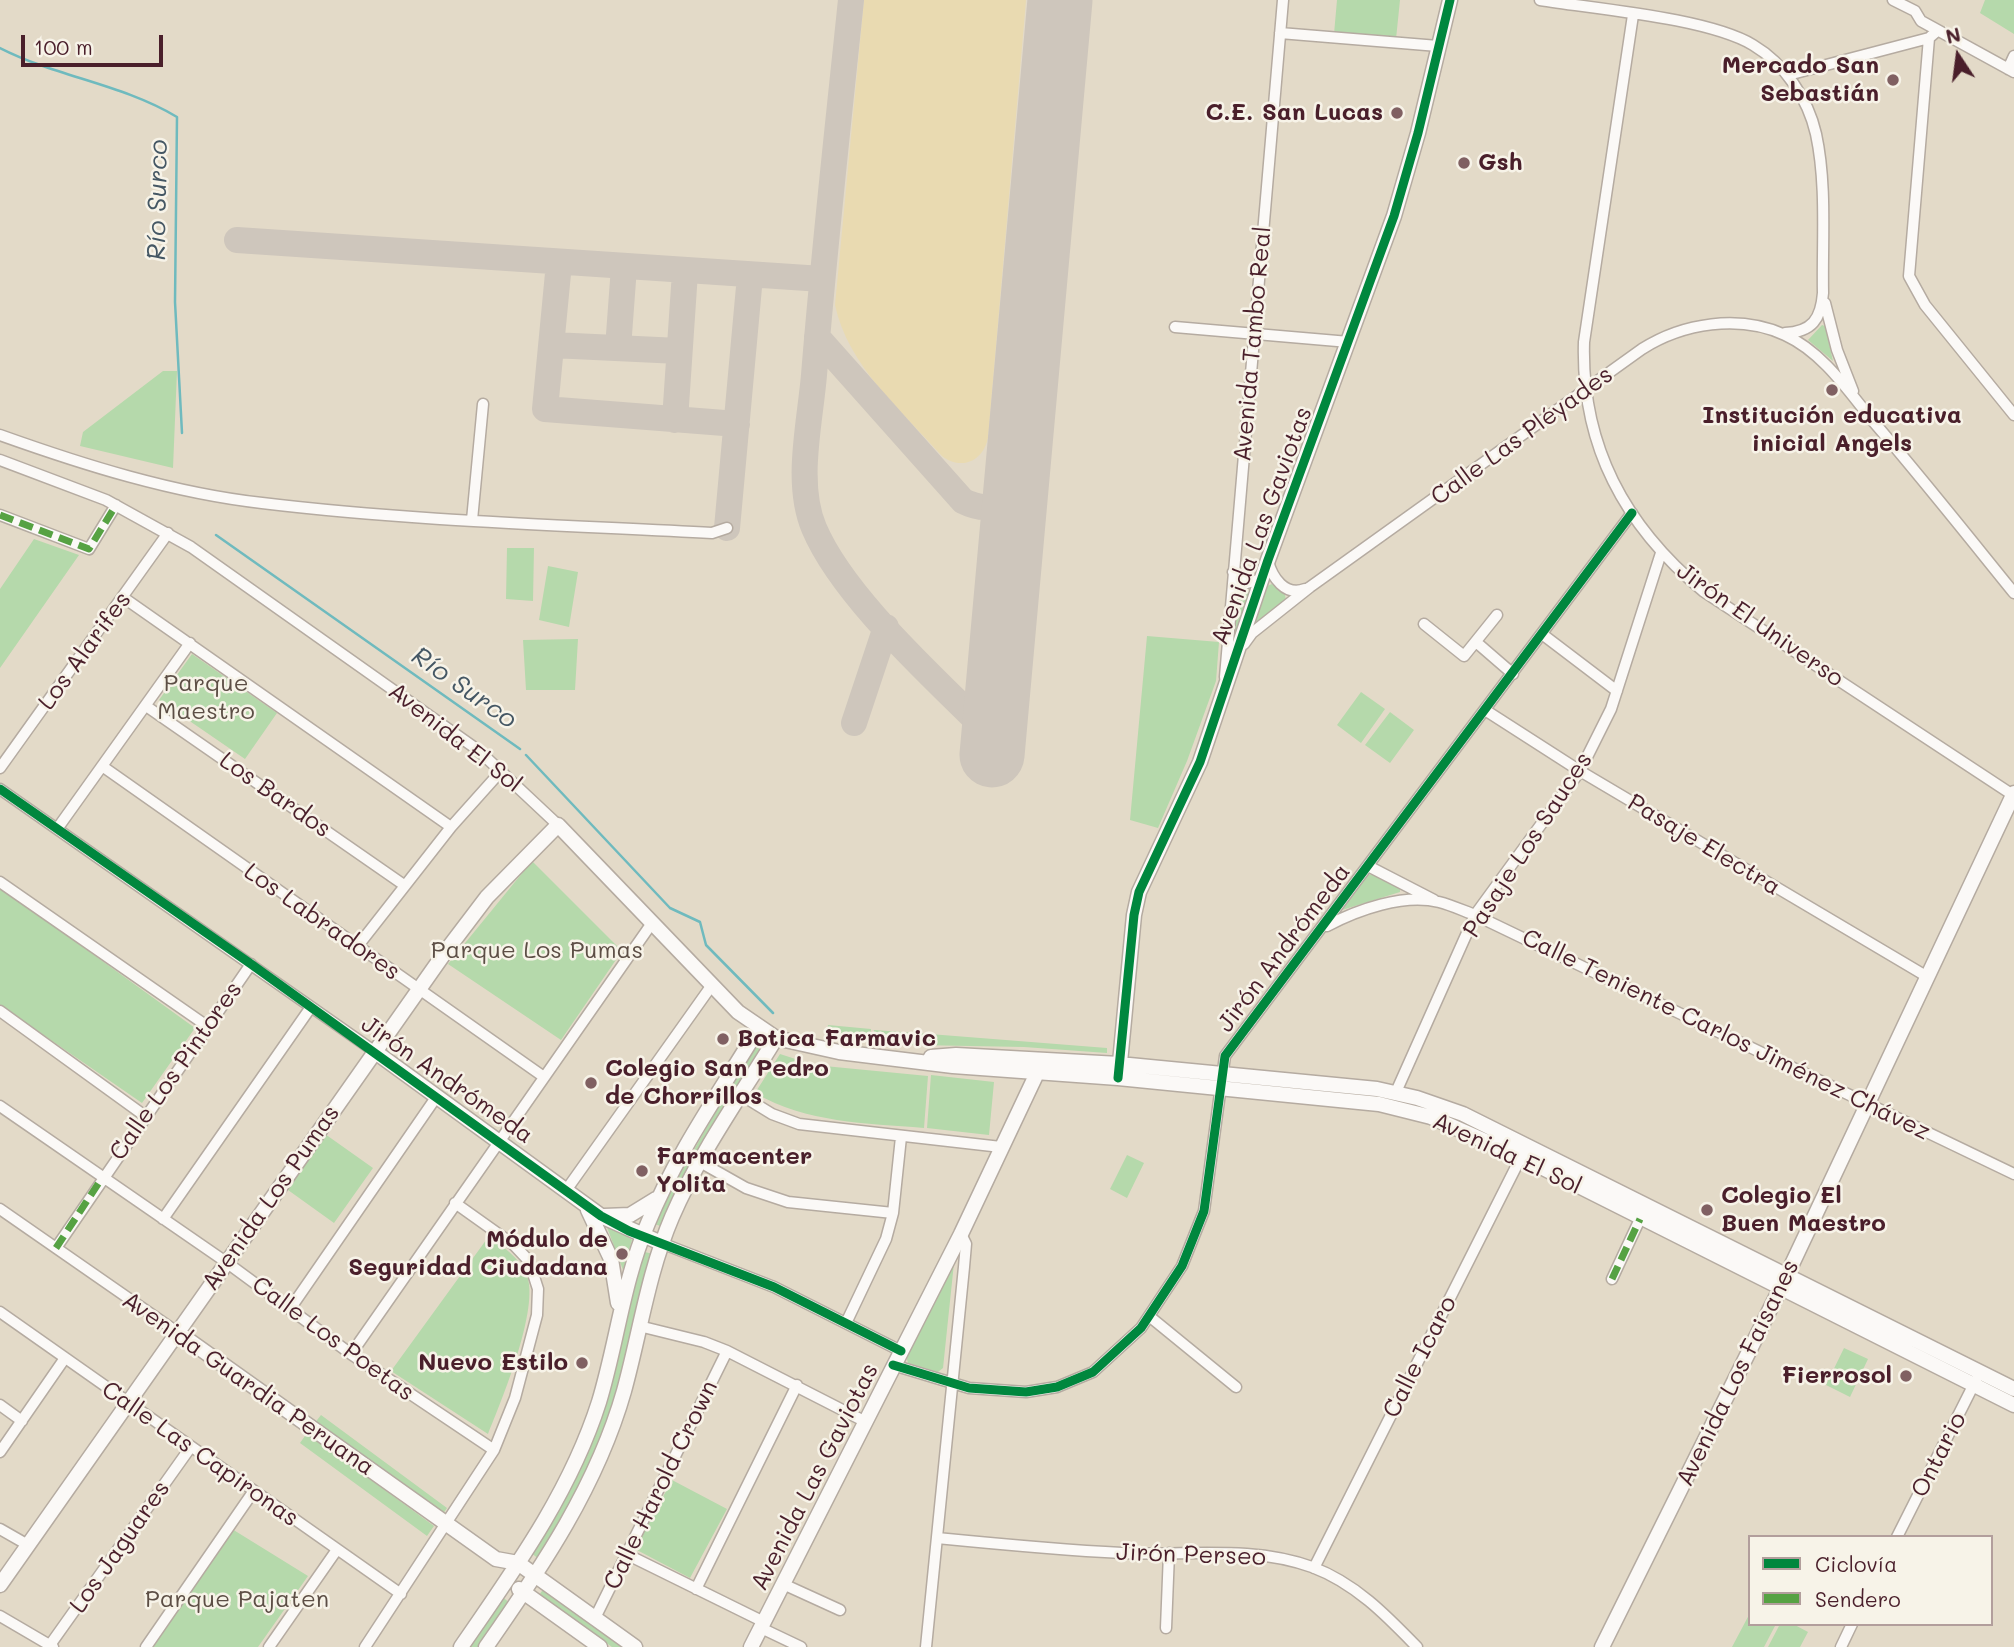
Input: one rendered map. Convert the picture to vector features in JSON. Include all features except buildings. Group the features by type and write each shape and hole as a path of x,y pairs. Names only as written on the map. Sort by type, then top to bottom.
{"street":[{"name":"Avenida Tambo Real","path":"1224,688 1283,0"},
{"name":"Avenida Las Gaviotas","path":"1119,1071 1134,915 1139,892 1200,762 1268,560 1394,216 1419,132 1450,0"},
{"path":"1540,0 1701,26 1753,45 1787,75 1807,103 1821,162 1823,293 1822,314 1815,323 1799,333 1782,334"},
{"path":"1893,0 1915,11 1933,34 2011,71 2014,56"},
{"path":"1915,11 1919,0"},
{"name":"Jirón El Universo","path":"1633,15 1586,325 1584,392 1602,455 1632,513 1661,554 1703,591 2013,794"},
{"path":"1280,33 1438,46"},
{"path":"1787,75 1933,34"},
{"path":"1933,34 1920,121 1911,284 2014,415"},
{"name":"Calle Las Pléyades","path":"1823,293 1837,350 1858,401"},
{"name":"Calle Las Pléyades","path":"1224,688 1248,638 1310,587 1661,337 1684,329 1732,323 1782,334 1814,354 1858,401 2014,593"},
{"path":"1175,327 1349,342"},
{"path":"472,520 483,404"},
{"path":"0,435 104,469 260,503 472,520 712,533 727,528"},
{"name":"Avenida El Sol","path":"0,460 116,505 168,533 351,659 502,770 712,985 758,1029 776,1038 839,1052 912,1059 956,1055 1221,1081 1396,1092 1456,1111 1640,1219 1783,1283"},
{"path":"0,515 89,549 116,505"},
{"name":"Jirón Andrómeda","path":"893,1365 953,1383 996,1391 1026,1392 1057,1387 1093,1373 1115,1359 1149,1316 1182,1266 1204,1211 1225,1056 1370,867 1632,513"},
{"name":"Los Alarifes","path":"0,768 168,533"},
{"name":"Pasaje Los Sauces","path":"1396,1092 1475,915 1580,771 1611,709 1661,554"},
{"path":"1268,560 1271,573 1284,587 1298,592 1310,587"},
{"path":"1233,572 1247,583 1262,579"},
{"path":"124,598 452,827"},
{"path":"1424,624 1464,656 1497,615"},
{"path":"1542,634 1616,691"},
{"path":"1476,642 1513,674"},
{"path":"57,829 190,643"},
{"name":"Los Bardos","path":"146,706 404,885"},
{"name":"Pasaje Electra","path":"1485,710 1580,771 1926,976"},
{"name":"Los Labradores","path":"102,766 544,1077"},
{"path":"357,947 404,885 502,770"},
{"name":"Jirón Andrómeda","path":"0,789 374,1051 601,1216 661,1244 749,1276 846,1321 901,1351"},
{"name":"Avenida Los Faisanes","path":"1602,1647 1783,1283 2013,794"},
{"name":"Avenida Los Pumas","path":"0,1585 418,990 487,897 558,825"},
{"name":"Calle Teniente Carlos Jiménez Chávez","path":"1370,867 2014,1174"},
{"path":"0,882 208,1026"},
{"name":"Calle Teniente Carlos Jiménez Chávez","path":"1322,929 1346,916 1374,908 1437,901"},
{"path":"351,1354 652,923"},
{"name":"Calle Los Pintores","path":"56,1248 251,964"},
{"path":"567,1189 712,985"},
{"path":"163,1219 311,1007"},
{"path":"0,1011 145,1116"},
{"path":"461,1647 549,1514 579,1453 598,1404 642,1236 660,1196 758,1029"},
{"path":"486,1647 524,1593 570,1519 600,1455 624,1391 661,1244 701,1162 776,1038"},
{"name":"Avenida Las Gaviotas","path":"751,1647 961,1234 1038,1065"},
{"name":"Avenida El Sol","path":"1221,1081 1397,1108 1451,1124 1524,1151 1977,1378 2014,1389"},
{"path":"741,1095 772,1114 799,1124 1001,1147"},
{"path":"290,1309 437,1096"},
{"name":"Calle Los Poetas","path":"0,1106 226,1262 351,1354 494,1450"},
{"path":"846,1321 876,1263 893,1213 901,1137"},
{"name":"Calle Icaro","path":"1314,1568 1524,1151"},
{"path":"701,1162 746,1188 788,1202 893,1213"},
{"path":"601,1216 637,1213 660,1196"},
{"path":"365,1647 494,1450 515,1398 537,1315 538,1289 532,1267 524,1255 455,1203"},
{"path":"583,1203 599,1230 611,1259 617,1289 618,1320"},
{"name":"Avenida Guardia Peruana","path":"0,1209 496,1559 518,1563 635,1647"},
{"path":"1612,1279 1640,1219"},
{"path":"926,1647 966,1244 961,1234"},
{"name":"Calle Las Capironas","path":"0,1312 336,1551 401,1594"},
{"path":"1149,1316 1236,1387"},
{"path":"639,1326 704,1342 797,1385 864,1421"},
{"name":"Calle Harold Crown","path":"595,1618 727,1352"},
{"path":"0,1452 65,1358"},
{"name":"Avenida El Sol","path":"1977,1378 2014,1405"},
{"name":"Ontario","path":"1898,1535 1977,1378"},
{"path":"696,1589 797,1385"},
{"path":"0,1405 22,1421"},
{"name":"Los Jaguares","path":"52,1646 190,1448"},
{"path":"146,1647 253,1492"},
{"path":"0,1530 28,1545"},
{"name":"Jirón Perseo","path":"937,1538 1124,1553 1249,1554 1314,1568 1360,1592 1417,1647"},
{"path":"269,1647 336,1551"},
{"path":"1166,1628 1169,1553"},
{"path":"626,1554 801,1647"},
{"name":"Avenida Guardia Peruana","path":"496,1559 507,1580 600,1647"},
{"path":"783,1584 840,1610"},
{"path":"0,1616 52,1646"},
{"path":"1841,1647 1852,1626"}],"green space":[{"path":"1337,0 1400,0 1396,39 1334,34"},
{"path":"1985,0 2014,0 2014,34 1980,13"},
{"path":"1822,325 1825,326 1833,361 1808,340"},
{"path":"163,371 177,371 173,468 80,446 83,432"},
{"path":"34,539 79,555 0,668 0,589"},
{"path":"507,548 534,548 533,601 506,599"},
{"path":"548,566 578,572 569,627 539,620"},
{"path":"1272,584 1285,595 1286,600 1253,626 1267,586"},
{"path":"1245,589 1251,592 1233,642 1238,591"},
{"path":"1147,636 1219,642 1216,681 1187,761 1158,828 1130,820"},
{"path":"578,639 575,690 526,690 523,640"},
{"name":"Parque Maestro","path":"192,654 277,713 245,759 159,700"},
{"path":"1361,692 1385,709 1361,743 1337,725"},
{"path":"1390,712 1414,730 1390,763 1365,745"},
{"name":"Parque Los Pumas","path":"532,861 622,951 561,1040 448,964"},
{"path":"1375,874 1400,888 1400,892 1342,910 1367,875"},
{"path":"0,887 195,1028 142,1103 0,1005"},
{"path":"828,1025 871,1029 870,1041 826,1037"},
{"path":"874,1030 916,1033 915,1045 873,1042"},
{"path":"917,1033 1107,1048 1107,1053 1024,1047 916,1045"},
{"path":"754,1045 763,1051 663,1227 652,1223"},
{"path":"780,1054 814,1065 928,1076 924,1128 858,1123 816,1116 775,1103 755,1093"},
{"path":"931,1075 994,1082 989,1135 927,1128"},
{"path":"325,1134 373,1168 334,1223 288,1190"},
{"path":"1127,1155 1144,1163 1127,1198 1110,1189"},
{"path":"607,1220 632,1240 623,1270 605,1222"},
{"path":"489,1236 512,1254 521,1266 528,1279 529,1294 528,1313 517,1357 488,1434 391,1371"},
{"path":"641,1251 653,1254 620,1387 585,1478 540,1560 530,1552 563,1498"},
{"path":"954,1263 943,1368 938,1372 908,1363 906,1356"},
{"path":"1844,1348 1868,1359 1850,1397 1826,1385"},
{"path":"321,1415 447,1508 441,1517 314,1424"},
{"path":"307,1433 434,1526 427,1536 300,1443"},
{"path":"672,1480 727,1509 690,1578 635,1549"},
{"name":"Parque Pajaten","path":"232,1529 308,1576 258,1647 152,1647"},
{"path":"545,1587 627,1647 612,1647 539,1595"},
{"path":"501,1596 510,1603 480,1647 466,1647"},
{"path":"1748,1617 1748,1626 1775,1626 1764,1647 1732,1647"},
{"path":"1779,1626 1797,1626 1808,1632 1800,1647 1768,1647"}],"sand":[{"path":"864,0 1026,0 988,438 982,453 964,463 957,463 942,456 878,386 851,348 835,305"}],"waterway":[{"name":"Río Surco","path":"0,48 44,66 134,96 177,117 175,302 182,433"},
{"name":"Río Surco","path":"216,535 520,749"},
{"name":"Río Surco","path":"526,755 670,908 700,922 706,945 773,1013"}],"taxiway":[{"path":"851,0 805,453 808,510 828,555 869,611 993,737"},
{"path":"237,240 822,279"},
{"path":"559,263 545,409 737,424"},
{"path":"618,348 624,267"},
{"path":"675,420 685,272"},
{"path":"727,528 750,276"},
{"path":"817,337 963,501 980,507 994,506 1018,487"},
{"path":"552,345 679,351"},
{"path":"854,723 886,627"}],"runway":[{"path":"992,755 1060,0"}],"marked path":[{"path":"0,515 89,549 116,505"},
{"path":"56,1248 102,1178"},
{"path":"1612,1279 1640,1219"}],"cycle path":[{"path":"1118,1078 1134,915 1139,892 1200,762 1268,560 1394,216 1418,133 1450,0"},
{"path":"893,1365 969,1388 1026,1392 1057,1387 1093,1372 1141,1328 1182,1266 1204,1211 1225,1056 1632,513"},
{"path":"0,789 251,964 601,1216 629,1231 774,1287 901,1351"}],"place":[{"name":"Mercado San Sebastián","path":"1893,80"},
{"name":"C.E. San Lucas","path":"1397,113"},
{"name":"Gsh","path":"1464,163"},
{"name":"Institución educativa inicial Angels","path":"1832,390"},
{"name":"Botica Farmavic","path":"723,1039"},
{"name":"Colegio San Pedro de Chorrillos","path":"591,1083"},
{"name":"Farmacenter Yolita","path":"642,1171"},
{"name":"Colegio El Buen Maestro","path":"1707,1210"},
{"name":"Módulo de Seguridad Ciudadana","path":"622,1254"},
{"name":"Nuevo Estilo","path":"582,1363"},
{"name":"Fierrosol","path":"1906,1376"}]}
